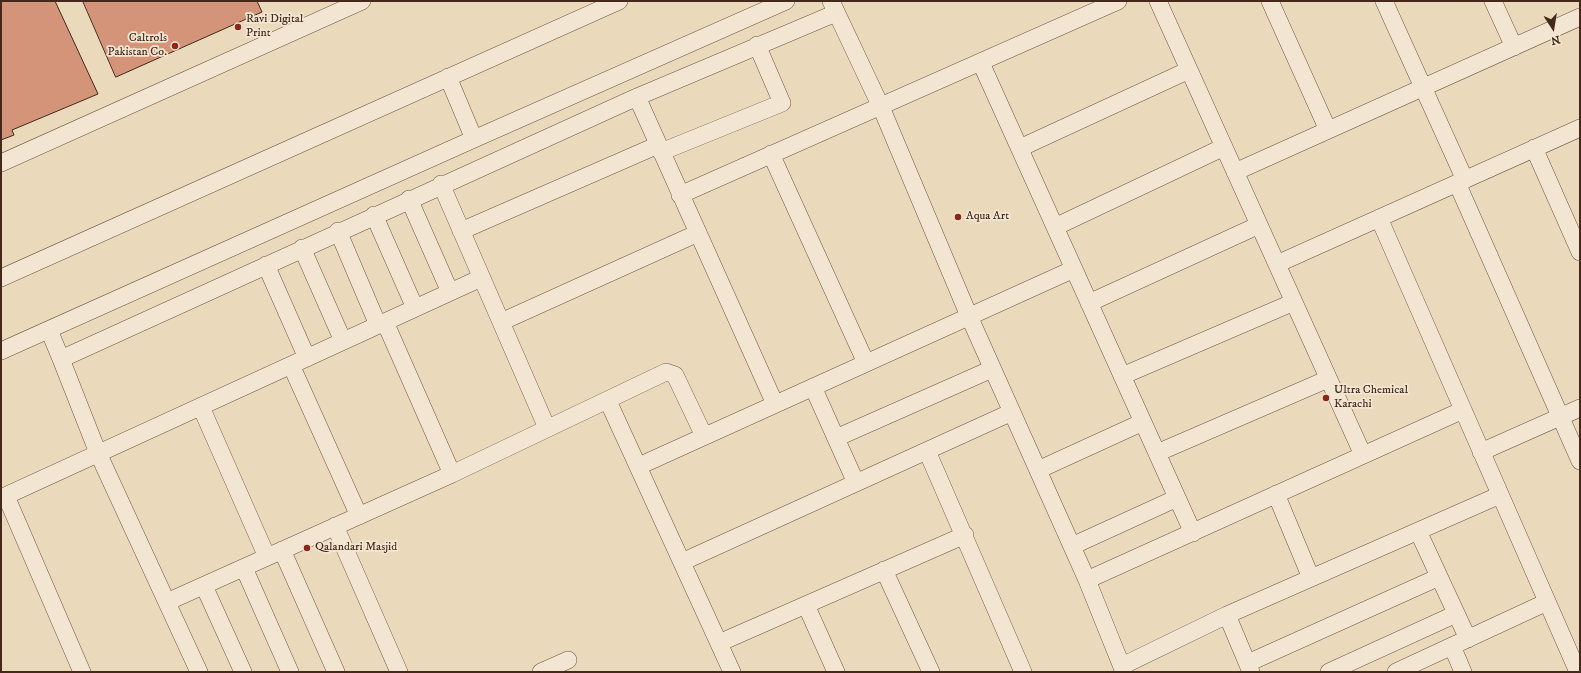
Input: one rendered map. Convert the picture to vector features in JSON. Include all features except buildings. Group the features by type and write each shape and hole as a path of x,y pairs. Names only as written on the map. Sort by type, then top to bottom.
{"street":[{"path":"1,163 362,1"},
{"path":"1,278 618,1"},
{"path":"1,351 786,1"},
{"path":"680,195 981,63 1118,1"},
{"path":"1158,1 1363,455"},
{"path":"1270,1 1328,130"},
{"path":"1384,1 1423,88 1560,417 1580,461"},
{"path":"1494,1 1514,47"},
{"path":"61,359 441,184 757,45 833,7 881,107 992,369 1088,580 1123,669 1227,615 1500,495"},
{"path":"1235,172 1580,17"},
{"path":"461,231 660,149 782,103 757,45"},
{"path":"981,63 1193,532"},
{"path":"1020,148 1190,70"},
{"path":"448,77 474,139"},
{"path":"637,97 775,404"},
{"path":"1277,264 1580,128"},
{"path":"1055,227 1224,147"},
{"path":"1534,148 1580,252"},
{"path":"771,154 866,363"},
{"path":"441,184 547,428"},
{"path":"409,199 450,292"},
{"path":"374,215 415,308"},
{"path":"1379,218 1578,672"},
{"path":"1089,303 1259,225"},
{"path":"338,232 452,474"},
{"path":"501,322 698,233"},
{"path":"302,248 343,341"},
{"path":"266,264 307,358"},
{"path":"639,466 1074,269"},
{"path":"82,672 3,497 481,278"},
{"path":"1122,376 1294,302"},
{"path":"49,330 98,453 199,672"},
{"path":"291,365 358,516"},
{"path":"836,438 992,369"},
{"path":"167,602 452,474 547,428 608,401 666,372 675,375 704,436"},
{"path":"1157,453 1328,378"},
{"path":"813,387 856,483"},
{"path":"608,401 732,672"},
{"path":"201,407 274,554 336,672"},
{"path":"1481,452 1580,408"},
{"path":"1088,580 1463,410"},
{"path":"682,562 1012,412"},
{"path":"1038,470 1143,422"},
{"path":"927,451 1023,672"},
{"path":"1276,494 1311,578"},
{"path":"1072,546 1177,498"},
{"path":"335,526 399,672"},
{"path":"1418,531 1468,639"},
{"path":"719,643 964,535"},
{"path":"244,568 290,672"},
{"path":"884,570 931,672"},
{"path":"1227,615 1250,668 1439,577"},
{"path":"204,586 243,672"},
{"path":"1396,672 1547,602"},
{"path":"806,604 836,672"},
{"path":"1330,672 1456,614"},
{"path":"1452,646 1463,672"},
{"path":"546,671 568,660"}],"place":[{"name":"Ravi Digital Print","path":"238,27"},
{"name":"Caltrols Pakistan Co.","path":"175,46"},
{"name":"Aqua Art","path":"958,217"},
{"name":"Ultra Chemical Karachi","path":"1326,398"},
{"name":"Qalandari Masjid","path":"307,548"}]}
